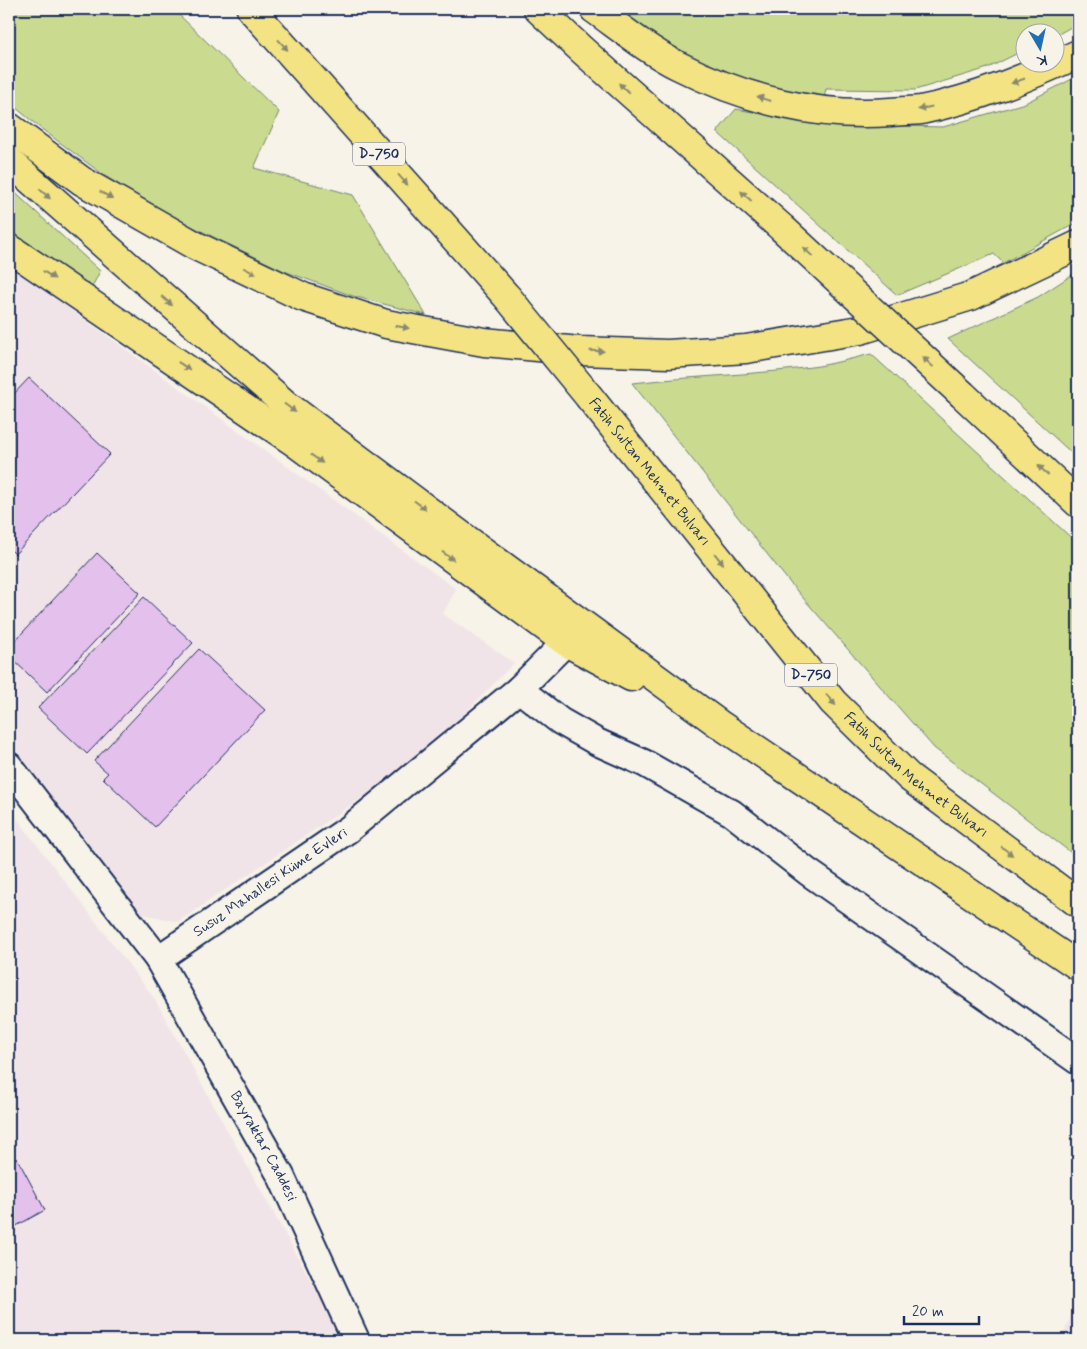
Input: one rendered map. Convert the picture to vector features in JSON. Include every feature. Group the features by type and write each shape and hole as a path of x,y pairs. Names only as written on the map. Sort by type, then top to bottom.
{"highway":[{"name":"Fatih Sultan Mehmet Bulvarı","path":"251,9 508,298 832,702 909,778 1078,903"},
{"path":"538,9 782,228 1078,503"},
{"path":"594,9 639,42 678,66 722,86 772,102 819,111 874,113 920,110 972,97 1020,80 1078,54"},
{"path":"9,127 82,181 196,246 303,297 386,324 484,342 580,351 668,354 746,349 860,330 971,296 1078,245"},
{"path":"9,161 285,404 720,724 1078,966"},
{"path":"9,248 297,444 566,642 720,724"}],"street":[{"name":"Susuz Mahallesi Küme Evleri","path":"158,959 349,829 519,689 566,642"},
{"path":"519,689 560,721 597,742 644,763 732,813 808,872 1078,1061"},
{"path":"9,766 158,959"},
{"name":"Bayraktar Caddesi","path":"158,959 281,1176 356,1340"}],"shaded area":[{"path":"9,267 33,282 456,589 443,614 514,663 421,758 178,922 139,913 9,741"},
{"path":"9,808 154,998 344,1340 9,1340"},
{"path":"1078,1299 1078,1340 1061,1340"}],"green space":[{"path":"9,9 173,9 279,112 254,168 353,195 426,315 353,296 284,271 170,216 105,176 9,102"},
{"path":"618,9 1078,9 1078,23 1064,31 1064,22 1014,22 1014,55 988,68 915,90 826,89 824,98 774,89 726,76 663,41"},
{"path":"1078,76 1078,222 1003,263 994,254 897,295 717,132 736,109 820,124 943,127 1025,103"},
{"path":"9,187 100,271 92,287 9,230"},
{"path":"1078,271 1078,459 948,339 1038,297"},
{"path":"871,354 1078,544 1078,858 934,748 790,583 632,383 796,369 825,365"}],"building":[{"path":"29,378 110,454 15,554 9,548 9,399"},
{"path":"97,553 140,593 47,692 9,656 9,647"},
{"path":"144,597 193,643 87,754 38,708"},
{"path":"199,649 265,710 155,827 103,778 108,773 94,761"},
{"path":"17,1158 45,1210 9,1230 9,1162"}]}
